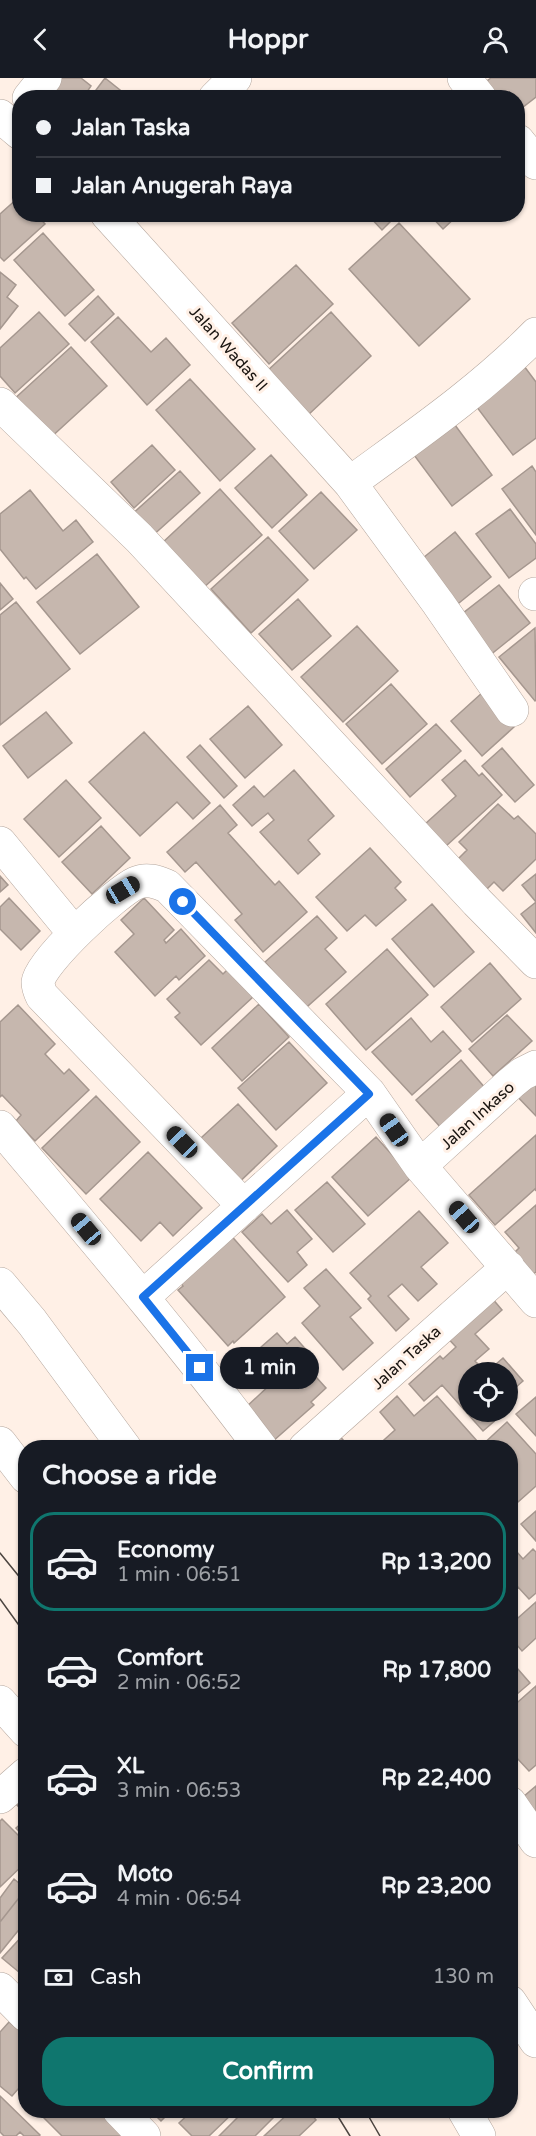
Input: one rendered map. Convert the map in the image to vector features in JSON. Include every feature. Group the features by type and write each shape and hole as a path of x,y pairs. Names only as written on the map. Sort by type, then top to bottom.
{"main road":[{"path":"35,90 45,78"},
{"path":"223,90 235,78"},
{"path":"464,78 474,90"},
{"path":"525,150 536,163"},
{"name":"Jalan Wadas II","path":"114,222 350,483 438,603 512,710"},
{"path":"350,483 447,412 512,359 536,334"},
{"path":"0,404 138,538 477,902 536,962"},
{"path":"0,843 74,933"},
{"path":"244,1206 42,996 38,982 40,976 74,933 123,890 138,881 152,880 167,886 369,1094 420,1166 536,1301"},
{"name":"Jalan Inkaso","path":"420,1166 511,1083 536,1067"},
{"path":"143,1297 369,1094"},
{"path":"0,1127 143,1297 255,1440"},
{"name":"Jalan Taska","path":"314,1440 508,1267"},
{"path":"0,1284 32,1322 119,1440"},
{"path":"0,1443 18,1467"},
{"path":"0,1702 18,1722"},
{"path":"0,1797 18,1781"},
{"path":"518,1815 536,1841"},
{"path":"0,1989 18,2007"},
{"path":"518,2014 536,2041"},
{"path":"127,2118 144,2136"},
{"path":"469,2118 479,2136"}],"building":[{"path":"48,78 81,78 91,86 88,90 40,90"},
{"path":"105,78 120,90 96,90"},
{"path":"491,78 536,78 536,97 525,106 525,90 489,90 484,83"},
{"path":"12,203 12,222 43,222 45,224 4,261 0,257 0,214"},
{"path":"374,222 390,222 382,230"},
{"path":"436,222 450,222 443,229"},
{"path":"399,223 470,299 419,346 349,269"},
{"path":"43,233 94,290 65,316 14,260"},
{"path":"296,265 333,304 269,364 232,323"},
{"path":"0,272 16,285 7,297 18,306 0,329"},
{"path":"98,296 114,314 85,341 69,324"},
{"path":"39,312 69,344 15,393 0,376 0,348"},
{"path":"331,312 371,356 307,416 266,372"},
{"path":"118,317 151,352 166,338 190,365 147,405 91,342"},
{"path":"71,347 107,386 48,440 12,401"},
{"path":"524,366 536,382 536,438 513,455 473,402"},
{"path":"190,379 255,449 220,481 156,410"},
{"path":"452,421 492,475 452,506 411,451"},
{"path":"152,445 175,470 134,508 111,482"},
{"path":"271,455 307,495 272,528 235,488"},
{"path":"532,466 536,472 536,535 502,489"},
{"path":"180,471 200,493 150,538 130,516"},
{"path":"220,489 262,535 202,589 161,544"},
{"path":"30,490 63,531 76,520 93,542 36,589 26,577 24,579 0,549 0,514"},
{"path":"321,492 357,530 314,569 279,531"},
{"path":"510,509 536,544 536,558 509,578 476,534"},
{"path":"455,532 491,577 454,607 418,562"},
{"path":"268,537 308,580 251,633 211,589"},
{"path":"97,554 139,607 80,654 37,602"},
{"path":"0,583 13,599 0,610"},
{"path":"499,585 530,623 489,656 458,617"},
{"path":"298,599 331,636 292,670 259,634"},
{"path":"16,602 70,669 0,725 0,615"},
{"path":"357,626 398,671 343,722 301,677"},
{"path":"535,628 536,700 535,701 499,657"},
{"path":"391,684 427,724 382,764 346,724"},
{"path":"483,692 514,727 482,756 451,721"},
{"path":"248,706 282,745 245,778 210,739"},
{"path":"46,712 72,743 28,778 3,746"},
{"path":"436,724 461,751 410,797 386,769"},
{"path":"144,732 210,803 193,819 177,802 140,836 89,782"},
{"path":"200,745 237,786 224,798 187,757"},
{"path":"502,748 534,785 515,802 482,766"},
{"path":"465,760 479,776 482,773 502,795 445,847 425,824 456,796 442,780"},
{"path":"294,770 334,816 308,840 320,854 298,874 260,832 274,820 268,813 252,826 233,805 254,786 264,797"},
{"path":"66,780 101,818 59,857 24,819"},
{"path":"498,804 514,819 518,816 536,834 536,859 503,891 494,882 483,893 454,863 467,850 459,842"},
{"path":"220,805 237,825 228,833 275,885 279,881 307,912 263,952 235,920 242,914 196,862 185,872 167,852"},
{"path":"101,826 130,858 92,894 62,862"},
{"path":"370,848 401,882 395,888 406,900 376,926 365,915 347,931 316,897"},
{"path":"536,874 536,902 522,885"},
{"path":"0,876 8,885 0,892"},
{"path":"9,898 40,931 21,950 0,929 0,907"},
{"path":"144,898 174,930 164,940 166,943 181,929 205,956 179,980 176,976 155,996 115,952 134,934 121,920"},
{"path":"536,902 536,933 521,914"},
{"path":"432,904 474,952 434,987 392,939"},
{"path":"317,916 337,938 325,949 346,972 300,1013 265,962"},
{"path":"387,949 428,995 366,1050 326,1004"},
{"path":"209,960 223,974 228,969 253,997 201,1045 175,1017 180,1013 167,999"},
{"path":"490,963 521,999 472,1042 441,1007"},
{"path":"259,1004 289,1037 242,1081 212,1048"},
{"path":"18,1005 55,1044 45,1054 64,1074 69,1069 89,1090 35,1141 16,1121 21,1115 2,1095 0,1097 0,1022"},
{"path":"507,1015 532,1041 493,1076 469,1049"},
{"path":"411,1018 431,1042 443,1031 461,1051 412,1095 372,1052"},
{"path":"289,1042 327,1083 276,1130 238,1088"},
{"path":"461,1060 486,1089 442,1129 416,1100"},
{"path":"536,1076 536,1116 514,1093"},
{"path":"96,1096 140,1142 86,1194 42,1148"},
{"path":"238,1104 277,1146 230,1191 190,1148"},
{"path":"536,1135 536,1191 535,1189 495,1225 469,1195"},
{"path":"376,1137 412,1177 368,1216 332,1177"},
{"path":"148,1152 202,1208 173,1236 160,1222 141,1241 100,1199"},
{"path":"327,1182 365,1224 333,1252 295,1210"},
{"path":"536,1205 536,1272 533,1274 514,1253 519,1248 505,1232"},
{"path":"287,1210 312,1239 297,1252 307,1265 288,1282 242,1232 262,1214 271,1224"},
{"path":"419,1211 448,1243 421,1267 437,1284 418,1301 402,1284 388,1296 409,1319 396,1331 368,1299 371,1296 350,1273"},
{"path":"228,1232 285,1297 228,1346 178,1290 183,1286 177,1278"},
{"path":"326,1269 361,1308 350,1317 373,1343 343,1370 302,1323 320,1306 304,1288"},
{"path":"491,1297 502,1310 475,1334 489,1349 476,1362 458,1362 458,1403 442,1385 424,1401 409,1384 440,1356 443,1359 456,1347 444,1334"},
{"path":"277,1333 287,1344 295,1337 315,1360 307,1367 326,1388 311,1402 314,1405 274,1440 270,1440 243,1410 274,1381 251,1356"},
{"path":"518,1375 523,1381 518,1385"},
{"path":"397,1396 414,1416 437,1396 476,1440 384,1440 395,1430 380,1412"},
{"path":"536,1397 536,1436 518,1416 518,1412"},
{"path":"475,1422 493,1422 483,1431"},
{"path":"507,1422 536,1454 536,1486 518,1502 518,1440 488,1440"},
{"path":"337,1433 343,1440 330,1440"},
{"path":"536,1511 536,1541 521,1524"},
{"path":"533,1549 536,1552 536,1593 529,1599 518,1587 518,1553 523,1559"},
{"path":"536,1602 536,1638 522,1651 518,1646 518,1618"},
{"path":"518,1669 530,1683 518,1693"},
{"path":"536,1686 536,1765 529,1771 518,1759 518,1702"},
{"path":"536,1786 536,1825 518,1803"},
{"path":"18,1788 18,1806 9,1796"},
{"path":"2,1819 18,1835 18,1870 0,1887 0,1821"},
{"path":"14,1879 18,1882 18,1899 0,1922 0,1898"},
{"path":"18,1899 18,1931 0,1953 0,1922"},
{"path":"18,1941 18,1971 2,1958"},
{"path":"9,2022 18,2029 18,2089 12,2096 0,2086 0,2032"},
{"path":"0,2096 18,2114 18,2118 23,2118 40,2135 24,2136 20,2132 16,2136 4,2136 0,2132"},
{"path":"44,2118 118,2118 132,2136 62,2136"},
{"path":"184,2118 228,2118 209,2136 192,2136 179,2123"},
{"path":"237,2118 273,2118 255,2136 219,2136"},
{"path":"283,2118 314,2118 316,2120 299,2136 264,2136"}],"tram line":[{"path":"0,1553 18,1575"},
{"path":"0,1599 18,1624"},
{"path":"339,2118 350,2136"},
{"path":"370,2118 380,2136"}],"route":[{"path":"183,902 369,1094 143,1297 200,1368"}]}
